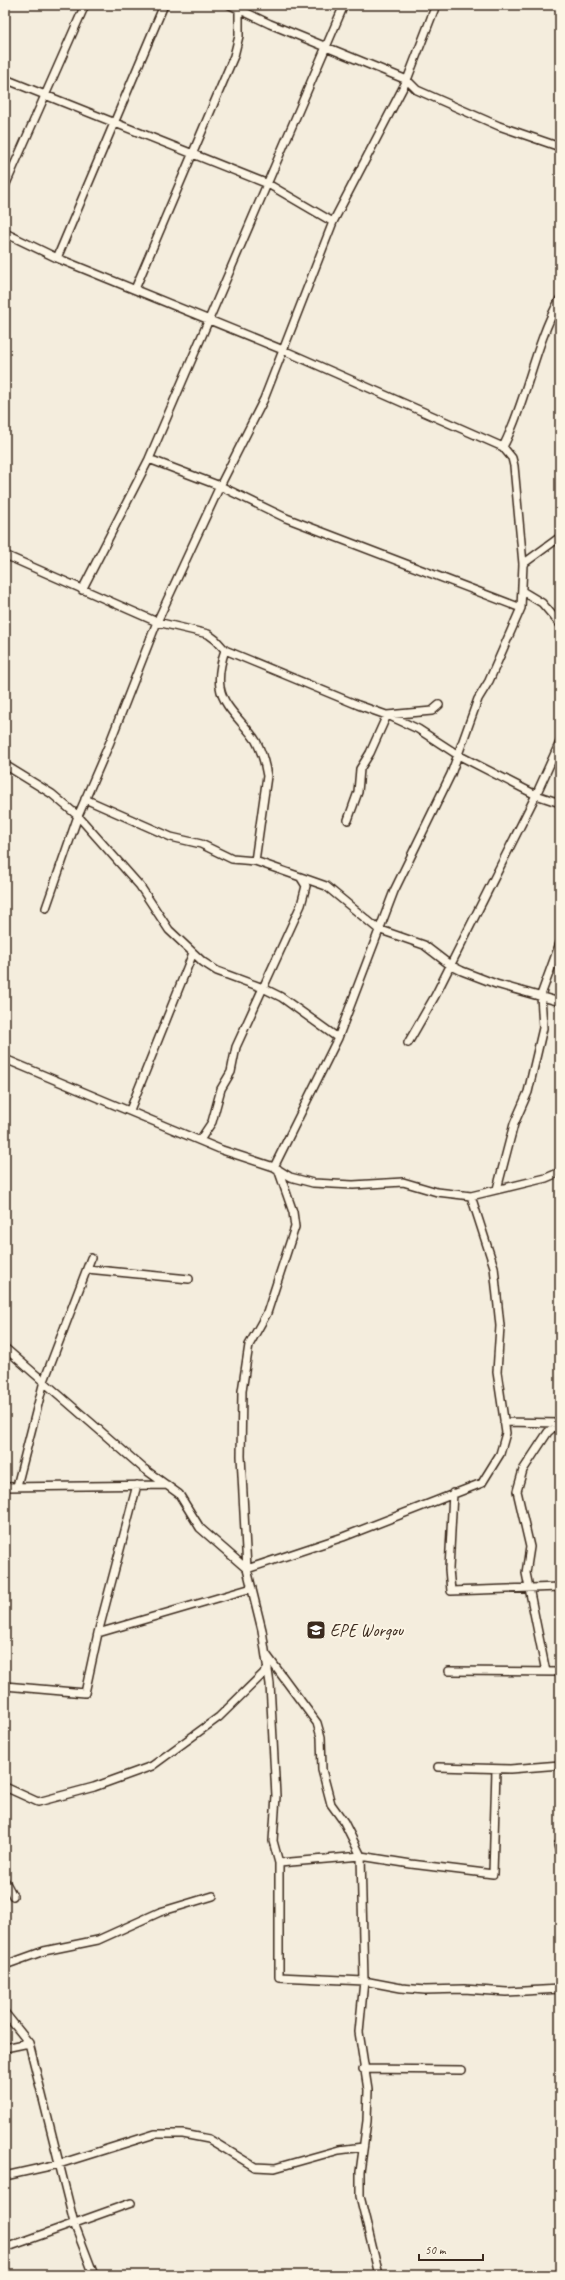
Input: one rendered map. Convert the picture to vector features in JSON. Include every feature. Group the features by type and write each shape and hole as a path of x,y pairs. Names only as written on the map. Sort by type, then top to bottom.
{"street":[{"path":"5,186 85,5"},
{"path":"57,258 116,124 164,5"},
{"path":"230,5 270,24 407,80 417,90 499,126 560,147"},
{"path":"82,590 149,459 207,320 268,184 344,5"},
{"path":"46,908 78,816 157,622 220,486 264,399 333,222 407,80 436,5"},
{"path":"135,289 194,154 234,56 239,36 239,9"},
{"path":"5,79 268,184 333,222"},
{"path":"5,233 57,258 283,350 503,447 512,458 524,564 521,608 489,681 478,699 451,774 406,864 378,929 361,981 338,1038 276,1168 293,1212 295,1227 267,1313 249,1345 243,1374 241,1456 248,1569 268,1669 276,1796 273,1841 279,1863 279,1977 364,1980 401,1988 425,1990 507,1992 560,1989"},
{"path":"503,447 517,416 535,358 552,314 560,299"},
{"path":"552,314 560,317"},
{"path":"149,459 220,486 286,518 521,608"},
{"path":"524,564 560,537"},
{"path":"5,555 157,622 208,634 216,640 224,650 358,705 387,715 418,729 458,755 536,795 560,803"},
{"path":"522,591 542,603 560,624"},
{"path":"224,650 220,667 220,688 224,699 256,741 265,764 267,776 255,861"},
{"path":"387,715 432,711 439,705"},
{"path":"348,820 358,792 360,769 370,753 387,715"},
{"path":"408,1043 435,996 536,795 560,742"},
{"path":"5,765 52,794 78,816 140,886 169,930 193,953 218,971 263,988 281,997 338,1038"},
{"path":"85,799 171,837 201,844 232,859 255,861 326,886 378,929 424,945 450,965 496,984 560,1002"},
{"path":"200,1140 212,1122 221,1089 230,1072 236,1047 301,905 306,886 301,878"},
{"path":"497,1189 514,1124 528,1092 544,1028 540,996 560,943"},
{"path":"130,1110 193,953"},
{"path":"5,1058 200,1140 242,1157 276,1168 290,1177 314,1183 353,1185 403,1182 437,1192 471,1196 546,1178 560,1172"},
{"path":"248,1569 343,1537 482,1482 500,1454 506,1432 497,1372 500,1326 494,1267 471,1196"},
{"path":"17,1486 44,1381 91,1258"},
{"path":"87,1269 190,1279"},
{"path":"5,1348 143,1468 179,1494 200,1528 248,1569"},
{"path":"504,1422 560,1422"},
{"path":"546,1672 528,1587 526,1573 530,1548 517,1491 523,1470 548,1432 560,1422"},
{"path":"5,1686 85,1693 98,1633 137,1485"},
{"path":"5,1488 17,1486 167,1485"},
{"path":"453,1493 449,1569 451,1591 560,1587"},
{"path":"98,1633 252,1588"},
{"path":"266,1653 317,1723 321,1737 322,1770 331,1804 344,1822 361,1856 364,1980 359,2032 368,2090 367,2121 363,2148 360,2196 379,2275"},
{"path":"5,1787 38,1802 94,1787 152,1766 219,1717 268,1669"},
{"path":"449,1671 560,1672"},
{"path":"438,1767 496,1769 560,1765"},
{"path":"279,1863 361,1856 493,1874 496,1769"},
{"path":"558,1845 560,1854"},
{"path":"5,1881 13,1896"},
{"path":"5,1965 44,1951 98,1940 160,1912 213,1896"},
{"path":"5,2013 29,2043 74,2223 94,2275"},
{"path":"5,2048 29,2043"},
{"path":"364,2069 462,2070"},
{"path":"5,2176 59,2164 155,2134 183,2134 209,2139 255,2167 275,2168 339,2150 363,2148"},
{"path":"5,2248 74,2223 83,2222 131,2203"}],"place":[{"name":"EPE Worgou","path":"316,1630"}]}
